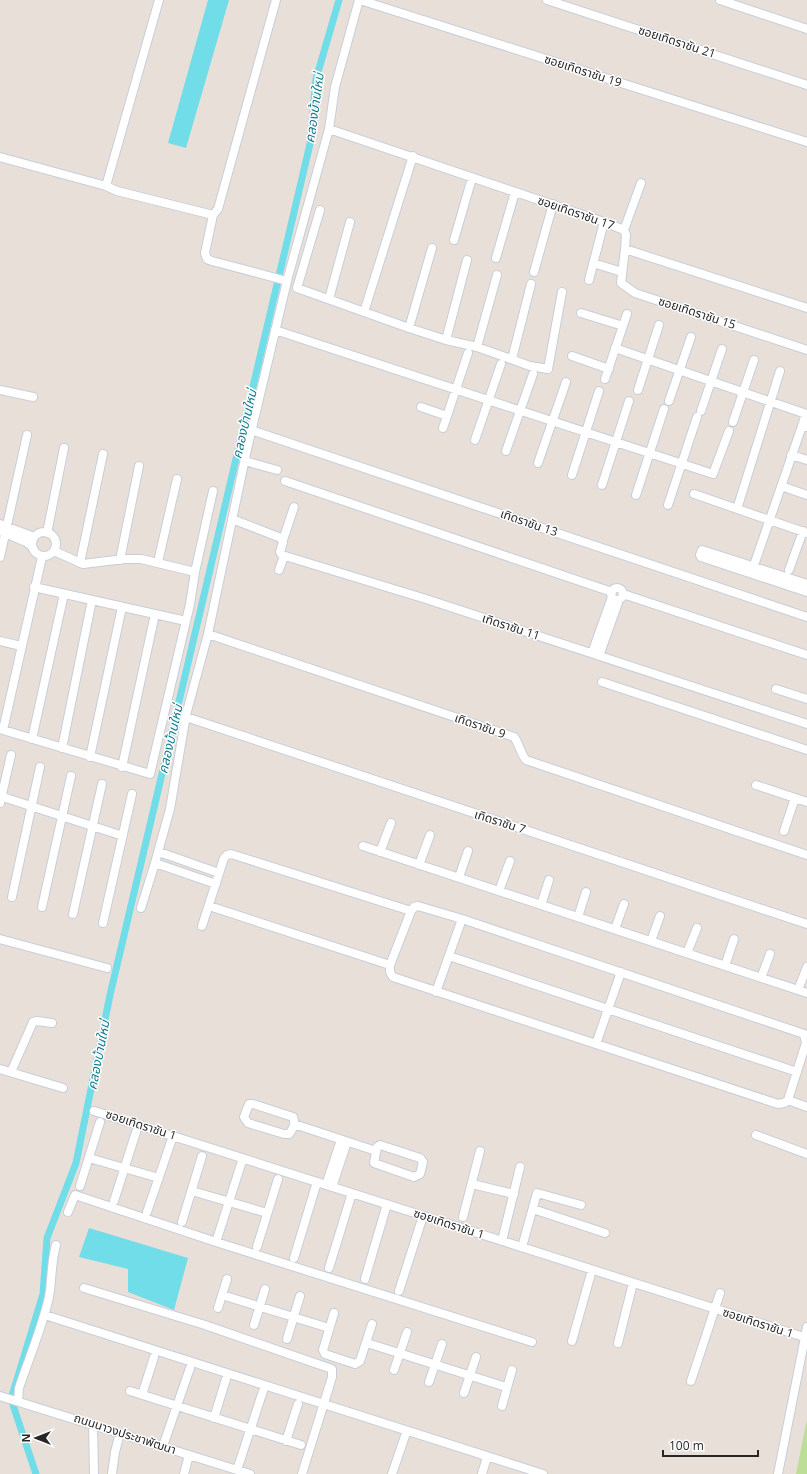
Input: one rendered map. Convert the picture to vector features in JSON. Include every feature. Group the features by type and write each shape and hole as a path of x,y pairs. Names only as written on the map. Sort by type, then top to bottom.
{"street":[{"path":"106,186 159,0"},
{"path":"276,0 218,209 213,214 205,253 207,259 284,281"},
{"path":"141,908 159,852 170,809 186,715 208,634 251,430 275,330 284,281 329,129 335,87 359,0"},
{"name":"ซอยเทิดราชัน 19","path":"359,0 807,142"},
{"name":"ซอยเทิดราชัน 21","path":"547,0 807,85"},
{"path":"720,0 807,29"},
{"name":"ซอยเทิดราชัน 17","path":"329,129 413,156 472,178 554,204 624,230 626,235 625,249"},
{"path":"364,312 413,156"},
{"path":"0,157 106,186 116,191 213,214"},
{"path":"454,240 472,178"},
{"path":"624,230 641,183"},
{"path":"496,258 515,192"},
{"path":"534,272 554,204"},
{"path":"320,210 297,288 409,328 446,340 477,347 530,366 548,369 562,292"},
{"path":"329,299 350,222"},
{"path":"589,280 604,222"},
{"path":"409,328 432,248"},
{"path":"625,249 807,308"},
{"name":"ซอยเทิดราชัน 15","path":"625,249 621,283 635,293 807,350"},
{"path":"446,340 467,260"},
{"path":"593,263 622,272"},
{"path":"477,347 497,274"},
{"path":"512,359 531,284"},
{"path":"581,313 623,326"},
{"path":"605,379 627,314"},
{"path":"638,390 659,325"},
{"path":"275,330 713,474 729,432"},
{"path":"669,401 691,337"},
{"path":"615,348 772,403 806,412 805,426 792,455 753,570"},
{"path":"668,505 722,349"},
{"path":"443,428 468,353"},
{"path":"572,356 609,369"},
{"path":"733,422 754,360"},
{"path":"475,440 501,364"},
{"path":"737,509 772,403 780,372"},
{"path":"506,451 533,374"},
{"path":"538,463 566,382"},
{"path":"0,390 33,397"},
{"path":"572,475 599,391"},
{"path":"602,485 629,401"},
{"path":"421,407 447,416"},
{"path":"636,495 664,409"},
{"name":"เทิดราชัน 13","path":"251,430 807,617"},
{"path":"0,558 3,528 27,435"},
{"path":"47,532 64,448"},
{"path":"80,563 103,454"},
{"path":"792,455 807,460"},
{"path":"245,461 277,470"},
{"path":"120,560 139,466"},
{"path":"158,562 177,479"},
{"path":"285,481 617,596 807,655"},
{"path":"781,486 807,495"},
{"path":"42,557 2,730 147,775 152,772 213,491"},
{"path":"694,494 805,532 789,570"},
{"path":"279,570 284,556 280,552 294,507"},
{"path":"232,519 283,540"},
{"path":"3,528 34,537"},
{"path":"3,528 26,542 31,546 36,554 42,557 49,556 54,551 55,540 47,532"},
{"path":"31,546 34,537 40,533 47,532"},
{"path":"807,584 753,570 700,555 702,550 753,570 807,592"},
{"path":"54,551 80,563 95,564 120,560 141,560 158,562 195,572"},
{"name":"เทิดราชัน 11","path":"284,556 807,724"},
{"path":"34,587 186,621"},
{"path":"32,739 64,594"},
{"path":"596,655 617,596"},
{"path":"62,748 92,600"},
{"path":"90,757 122,607"},
{"path":"122,767 155,614"},
{"name":"เทิดราชัน 9","path":"208,634 514,737 518,743 521,754 526,760 807,855"},
{"path":"0,641 21,646"},
{"path":"602,682 807,750"},
{"path":"776,689 807,699"},
{"name":"เทิดราชัน 7","path":"192,719 807,924"},
{"path":"11,755 0,798 32,806 123,836"},
{"path":"12,897 40,767"},
{"path":"42,907 71,776"},
{"path":"73,914 102,784"},
{"path":"756,785 807,802"},
{"path":"103,923 132,794"},
{"path":"784,831 795,798"},
{"path":"380,852 391,823"},
{"path":"419,865 430,834"},
{"path":"363,846 807,993"},
{"path":"459,877 468,851"},
{"path":"159,852 219,873"},
{"path":"202,926 224,858 231,854 411,911"},
{"path":"499,891 510,861"},
{"path":"155,863 216,884"},
{"path":"541,905 549,880"},
{"path":"578,917 586,892"},
{"path":"615,929 624,904"},
{"path":"209,906 390,965"},
{"path":"418,906 462,919 804,1034 807,1043 788,1100 784,1103 778,1104 393,977 390,972 390,965 411,911 414,907 418,906"},
{"path":"651,941 660,916"},
{"path":"436,992 462,919"},
{"path":"688,953 696,928"},
{"path":"0,939 107,968"},
{"path":"725,966 734,939"},
{"path":"761,978 770,954"},
{"path":"449,956 797,1072"},
{"path":"798,990 807,967"},
{"path":"596,1044 621,972"},
{"path":"11,1072 33,1022 52,1023"},
{"path":"0,1069 63,1088"},
{"path":"788,1100 807,1107"},
{"path":"253,1104 293,1117 294,1124 289,1134 284,1134 248,1123 244,1117 247,1107 253,1104"},
{"name":"ซอยเทิดราชัน 1","path":"94,1111 804,1338"},
{"path":"80,1186 100,1122"},
{"path":"294,1124 376,1151"},
{"path":"114,1200 136,1132"},
{"path":"147,1212 173,1136"},
{"path":"756,1136 807,1154"},
{"path":"329,1186 344,1141"},
{"path":"380,1145 420,1158 423,1162 420,1174 414,1177 376,1165 374,1161 376,1151 380,1145"},
{"path":"463,1217 480,1151"},
{"path":"182,1222 202,1156"},
{"path":"89,1158 159,1178"},
{"path":"216,1242 243,1158"},
{"path":"502,1241 520,1167"},
{"path":"258,1247 278,1180"},
{"path":"294,1258 316,1182"},
{"path":"472,1184 514,1194"},
{"path":"192,1191 268,1213"},
{"path":"329,1268 352,1193"},
{"path":"522,1247 537,1193 581,1205"},
{"path":"68,1212 76,1195 216,1242 532,1342"},
{"path":"365,1279 387,1204"},
{"path":"533,1209 605,1233"},
{"path":"399,1291 423,1216"},
{"path":"17,1401 19,1388 45,1315 54,1271 53,1257 56,1245"},
{"path":"572,1341 592,1270"},
{"path":"218,1308 227,1279"},
{"path":"618,1343 633,1283"},
{"path":"84,1288 205,1325 332,1369"},
{"path":"254,1325 265,1288"},
{"path":"691,1381 720,1293"},
{"path":"222,1295 329,1328"},
{"path":"287,1339 300,1296"},
{"path":"334,1313 323,1350 325,1354 355,1364 358,1363 372,1324"},
{"path":"45,1315 543,1474"},
{"path":"778,1474 807,1327"},
{"path":"394,1370 407,1332"},
{"path":"366,1343 400,1352 506,1387"},
{"path":"429,1382 442,1344"},
{"path":"464,1393 476,1357"},
{"path":"142,1395 154,1358"},
{"path":"302,1474 332,1377 332,1369 336,1358"},
{"path":"163,1446 190,1368"},
{"path":"502,1406 506,1387 512,1370"},
{"path":"214,1418 226,1379"},
{"path":"130,1391 301,1445"},
{"path":"237,1470 263,1391"},
{"name":"ถนนนาวงประชาพัฒนา","path":"2,1396 250,1474"},
{"path":"286,1441 298,1404"},
{"path":"93,1424 94,1474"},
{"path":"112,1474 114,1452 120,1433"},
{"path":"392,1474 404,1436"},
{"path":"184,1474 189,1454"},
{"path":"482,1474 488,1457"}],"green space":[{"path":"807,1419 807,1474 796,1474"}],"water":[{"path":"208,0 229,0 186,148 168,143"},
{"path":"89,1228 188,1258 174,1310 128,1292 128,1269 79,1257"}],"waterway":[{"name":"คลองบ้านใหม่","path":"36,1474 11,1399 43,1294 47,1238 76,1163 110,995 310,144 316,79 339,0"}]}
